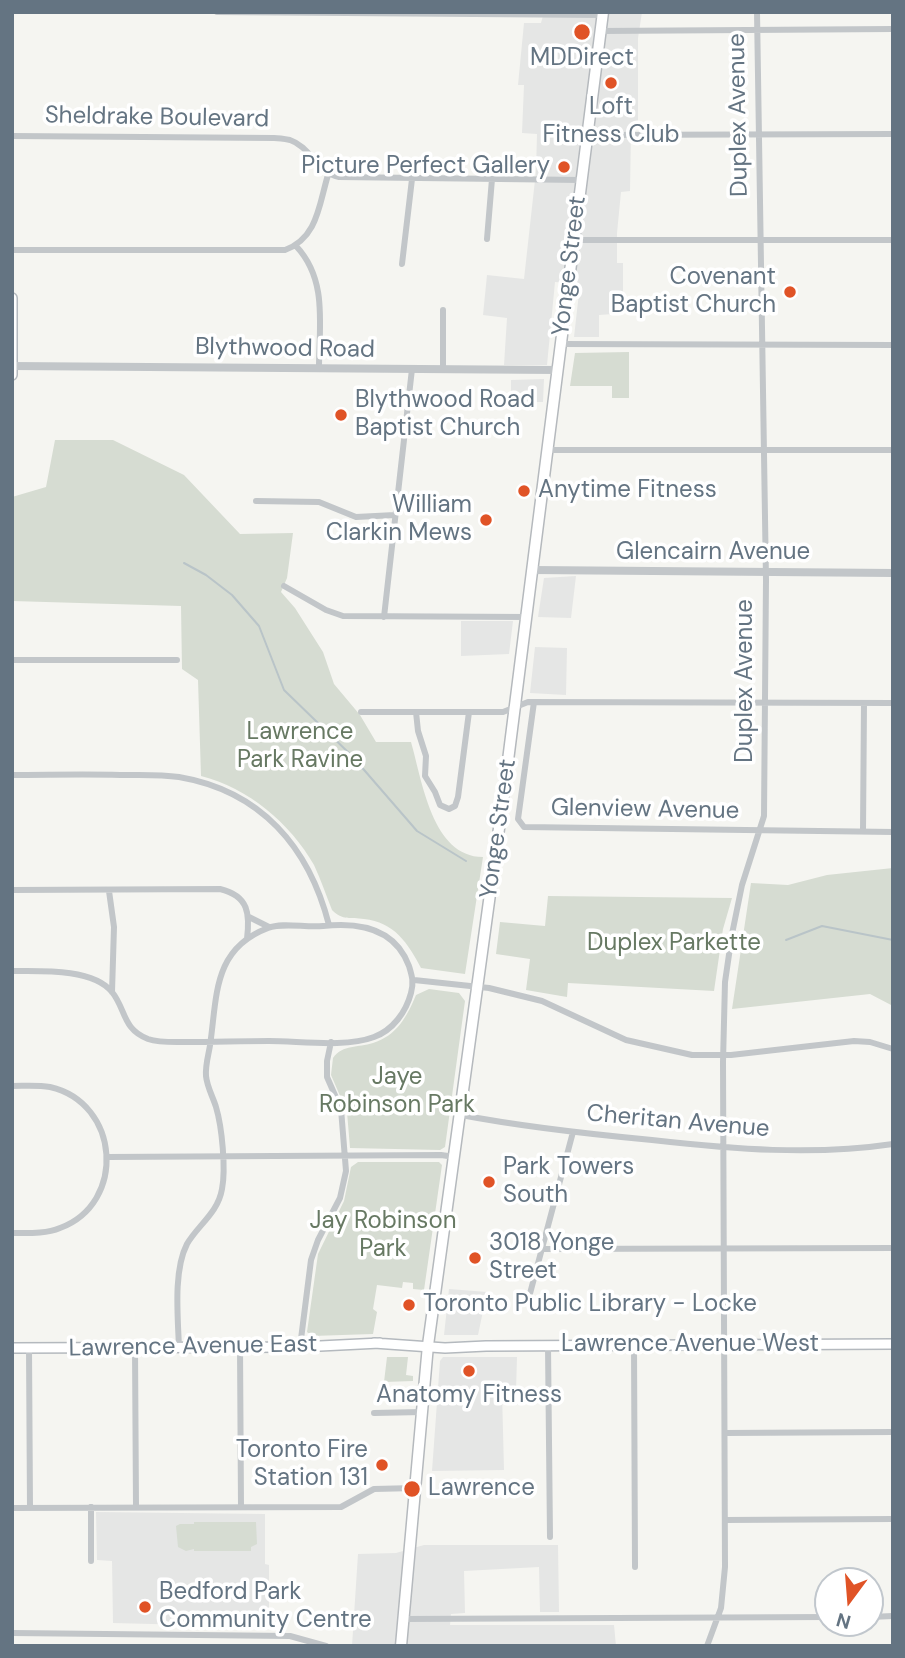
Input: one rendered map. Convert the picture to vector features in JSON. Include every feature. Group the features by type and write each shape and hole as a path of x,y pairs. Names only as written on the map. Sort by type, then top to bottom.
{"main road":[{"name":"Yonge Street","path":"401,1646 428,1345 516,707 603,14"},
{"path":"12,298 12,375"},
{"name":"Lawrence Avenue East","path":"12,1348 179,1348 374,1343 428,1345"},
{"name":"Lawrence Avenue West","path":"428,1345 893,1345"}],"street":[{"path":"217,12 603,14"},
{"name":"Duplex Avenue","path":"707,1646 718,1617 725,1573 725,982 742,885 764,816 764,345 755,30 757,12"},
{"path":"601,31 893,29"},
{"path":"587,135 893,134"},
{"name":"Sheldrake Boulevard","path":"12,136 291,140 302,147 328,175"},
{"path":"12,250 285,250 296,246 307,236 315,222 328,175 412,179 581,180"},
{"path":"402,264 412,179"},
{"path":"487,239 492,179"},
{"path":"574,240 893,240"},
{"path":"296,246 313,271 318,286 319,368"},
{"path":"443,310 443,370"},
{"path":"560,344 893,345"},
{"name":"Blythwood Road","path":"13,366 557,370"},
{"path":"384,617 412,369"},
{"path":"547,450 893,450"},
{"path":"256,501 319,502 356,517 395,515"},
{"name":"Glencairn Avenue","path":"533,570 893,573"},
{"path":"284,586 335,614 351,617 527,617"},
{"path":"12,660 177,660"},
{"path":"361,712 503,712 528,702 893,703"},
{"name":"Glenview Avenue","path":"534,702 518,819 524,827 893,832"},
{"path":"863,831 864,704"},
{"path":"416,712 418,731 426,756 425,776 440,805 446,809 455,806 458,797 469,712"},
{"path":"12,775 160,775 205,783 234,794 260,811 292,843 315,881 329,925"},
{"path":"12,890 220,889 238,898 249,917 269,927"},
{"path":"109,891 114,927 112,992 125,1020 147,1038 165,1042 211,1042 331,1042 365,1040 382,1034 396,1022 405,1009 414,980 403,953 384,934 361,926 269,927 247,939 227,962 215,993 211,1042 206,1076 220,1124 223,1186 218,1203 192,1236 180,1263 179,1348"},
{"path":"247,939 249,917"},
{"path":"12,971 69,972 112,992"},
{"path":"414,980 477,986 553,1004 596,1027 639,1044 692,1055 723,1055 854,1041 870,1042 893,1049"},
{"path":"300,1346 311,1260 317,1240 333,1214 346,1171 341,1109 327,1077 331,1042"},
{"path":"12,1086 52,1087 80,1101 99,1124 108,1157 106,1176 100,1192 79,1218 55,1230 12,1233"},
{"name":"Cheritan Avenue","path":"461,1115 573,1132 724,1147 804,1151 893,1144"},
{"path":"528,1301 573,1132"},
{"path":"108,1157 455,1157"},
{"path":"543,1249 893,1248"},
{"path":"548,1346 550,1537"},
{"path":"634,1346 635,1567"},
{"path":"240,1347 242,1507"},
{"path":"29,1348 30,1507"},
{"path":"135,1348 136,1507"},
{"path":"374,1413 422,1412"},
{"path":"725,1433 893,1432"},
{"path":"12,1508 341,1507 374,1489 415,1488"},
{"path":"91,1507 91,1562"},
{"path":"726,1520 893,1519"},
{"path":"404,1619 814,1617"},
{"path":"12,1633 290,1636 326,1646"}],"shaded area":[{"path":"544,12 642,12 638,38 638,129 631,130 630,191 621,192 617,233 617,263 623,263 623,293 612,293 613,314 599,315 599,337 574,337 580,284 555,282 547,365 504,365 507,318 483,315 487,275 524,279 536,171 537,134 522,133 524,85 518,85 524,23 541,23"},
{"path":"544,379 543,402 511,402 511,380"},
{"path":"576,576 571,618 538,617 544,578"},
{"path":"461,621 513,621 509,654 461,656"},
{"path":"535,647 567,648 566,695 530,693"},
{"path":"449,1289 487,1292 478,1335 444,1335"},
{"path":"443,1357 517,1357 516,1391 502,1392 504,1470 432,1471 440,1361"},
{"path":"96,1512 265,1514 265,1564 269,1565 269,1627 113,1623 112,1561 97,1560"},
{"path":"424,1545 558,1545 559,1612 540,1612 539,1567 464,1571 465,1613 451,1614 450,1625 614,1625 616,1646 352,1646 358,1554 396,1553"}],"green space":[{"path":"629,352 629,398 612,398 612,386 570,386 575,353"},
{"name":"Lawrence Park Ravine","path":"55,440 113,440 184,475 240,534 293,533 287,578 281,592 295,608 323,652 334,684 360,715 376,742 411,742 425,795 441,831 452,844 466,854 483,857 465,974 421,968 411,950 392,929 375,921 340,916 332,910 314,865 293,835 251,798 201,776 198,680 182,669 181,606 12,601 12,497 46,487"},
{"path":"893,868 893,1006 870,994 732,1009 751,883 788,885 827,875"},
{"name":"Duplex Parkette","path":"548,896 732,898 723,929 714,991 568,983 567,997 526,990 530,959 496,954 500,922 545,926"},
{"name":"Jaye Robinson Park","path":"429,989 459,993 465,1001 445,1147 440,1150 350,1148 347,1112 331,1075 333,1058 346,1048 373,1043 388,1036 405,1018 416,995"},
{"name":"Jay Robinson Park","path":"358,1162 439,1162 442,1165 424,1290 413,1289 413,1283 403,1282 402,1288 377,1285 373,1309 377,1312 373,1334 312,1336 307,1332 318,1254 344,1201 351,1167"},
{"path":"387,1357 408,1357 406,1375 413,1376 413,1381 384,1382"},
{"path":"194,1522 256,1522 257,1544 251,1547 251,1551 186,1551 178,1547 176,1526"}],"waterway":[{"path":"184,563 206,575 232,595 259,626 284,690 352,756 417,831 466,861"},
{"path":"786,940 822,926 893,940"}],"place":[{"name":"MDDirect","path":"582,32"},
{"name":"Loft Fitness Club","path":"611,83"},
{"name":"Picture Perfect Gallery","path":"564,167"},
{"name":"Covenant Baptist Church","path":"790,292"},
{"name":"Blythwood Road Baptist Church","path":"341,415"},
{"name":"Anytime Fitness","path":"524,491"},
{"name":"William Clarkin Mews","path":"486,520"},
{"name":"Park Towers South","path":"489,1182"},
{"name":"3018 Yonge Street","path":"475,1258"},
{"name":"Toronto Public Library - Locke","path":"409,1305"},
{"name":"Anatomy Fitness","path":"469,1371"},
{"name":"Toronto Fire Station 131","path":"382,1465"},
{"name":"Lawrence","path":"412,1489"},
{"name":"Bedford Park Community Centre","path":"145,1607"}]}
